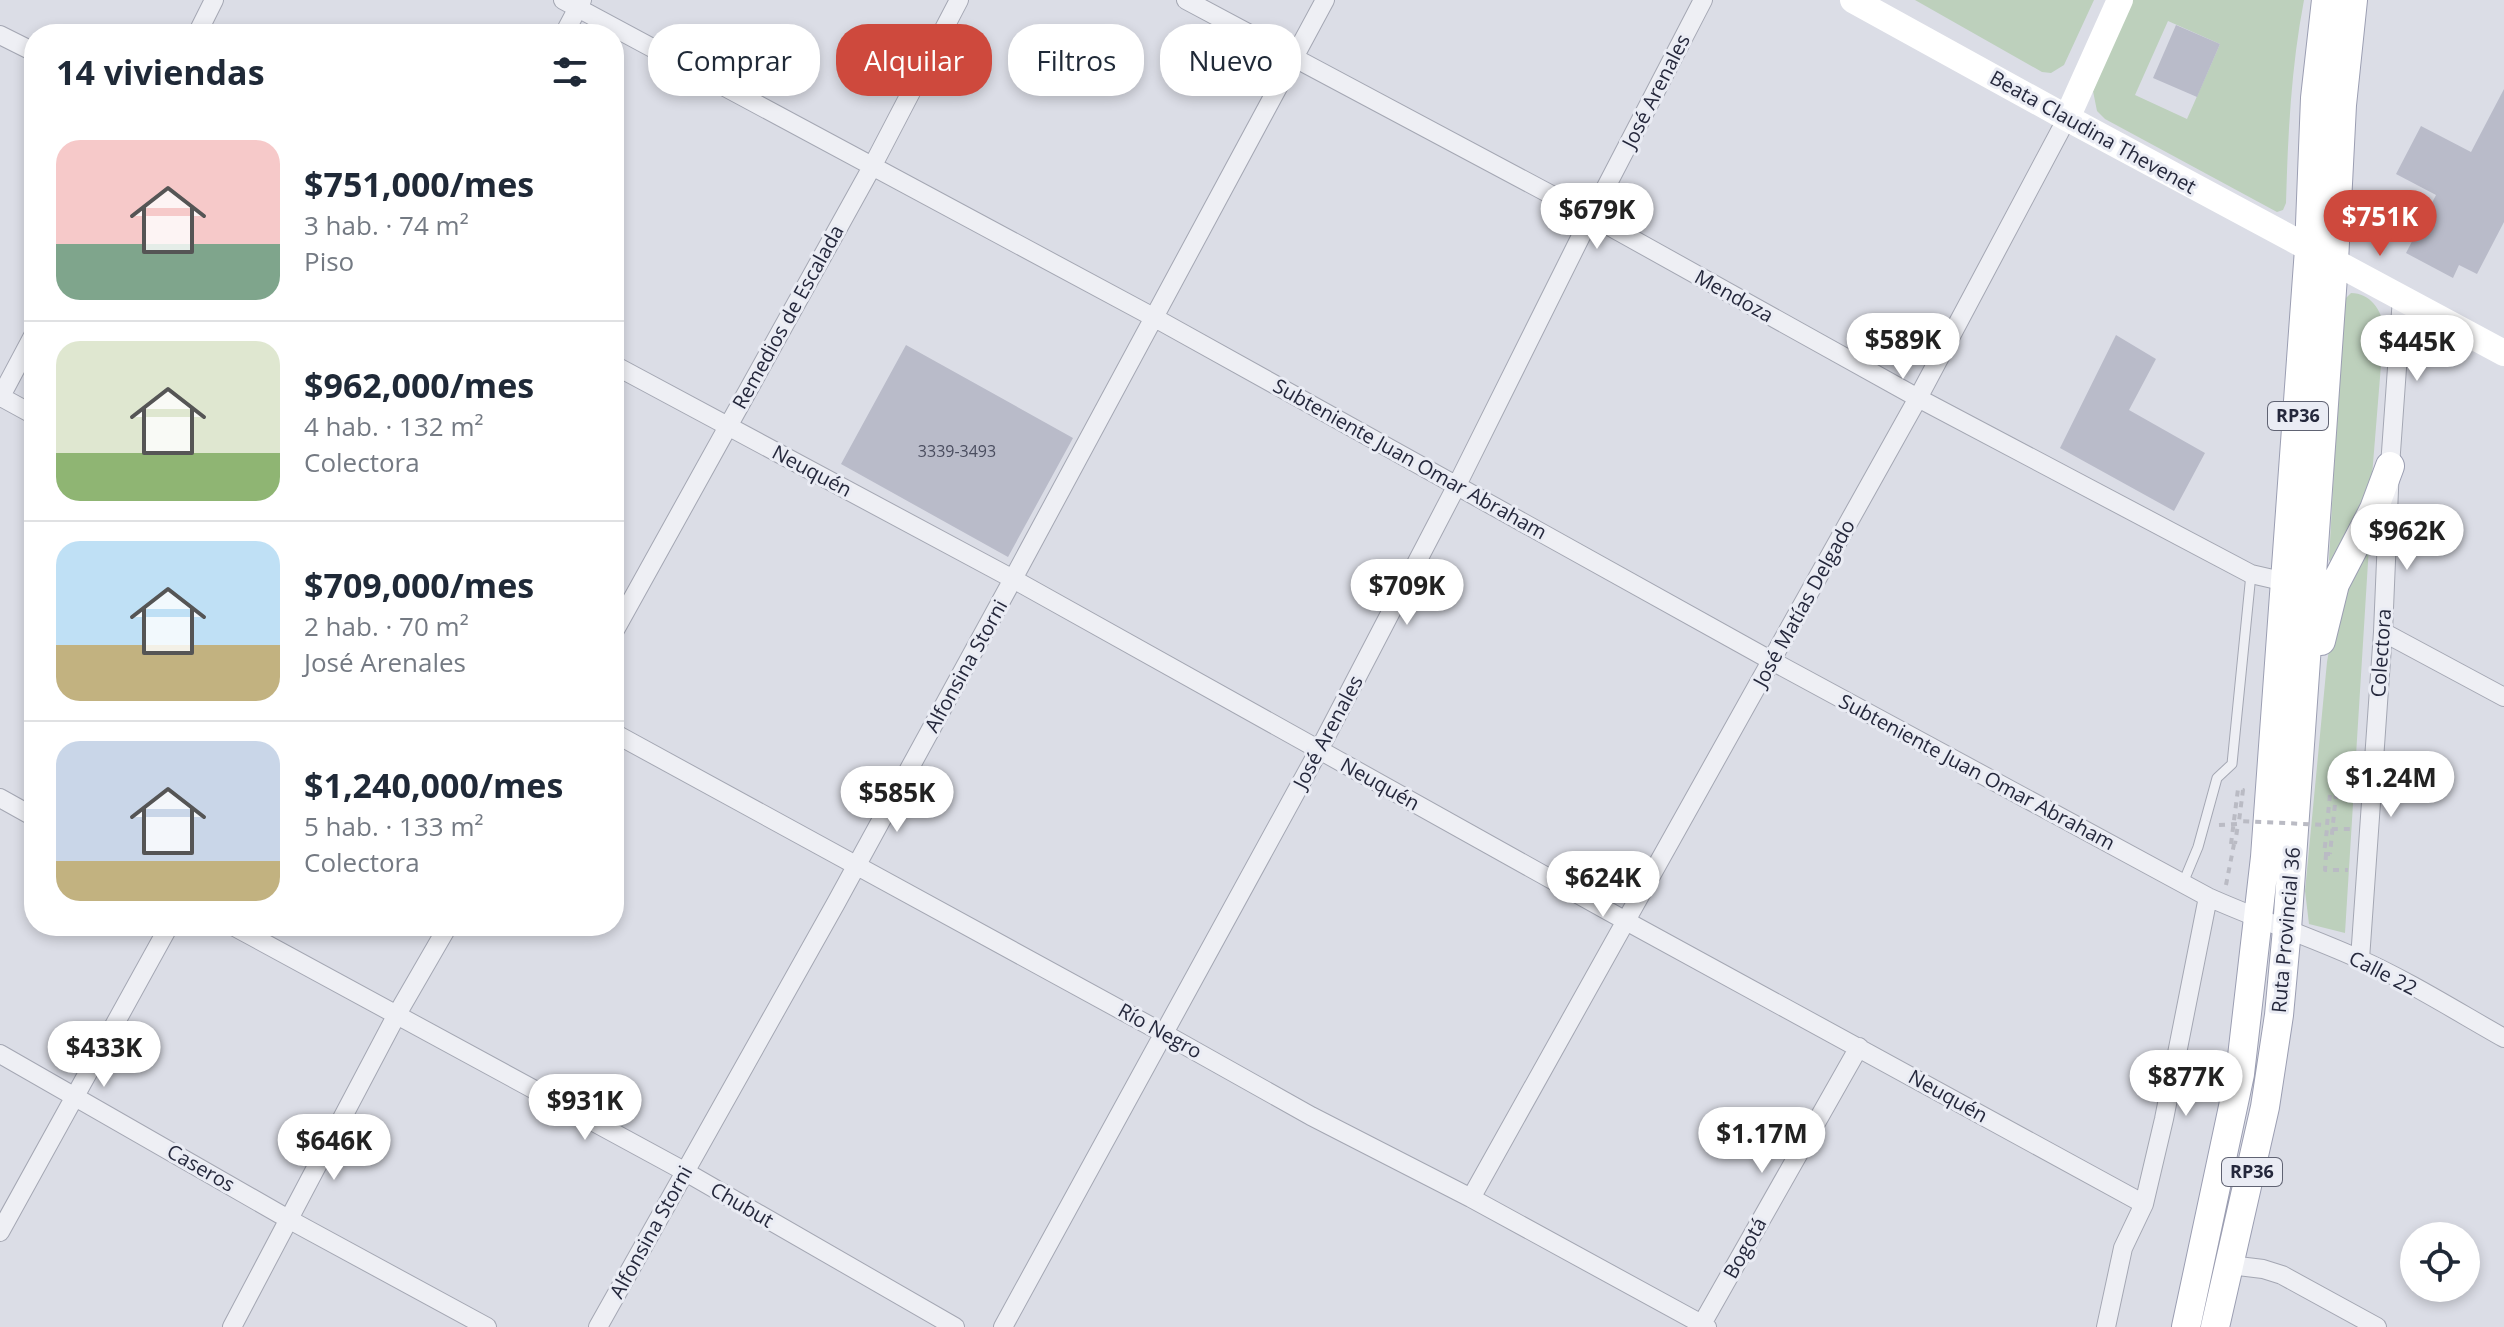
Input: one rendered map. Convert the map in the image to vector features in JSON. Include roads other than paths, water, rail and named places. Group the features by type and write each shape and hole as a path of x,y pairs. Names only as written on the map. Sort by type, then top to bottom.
{"main road":[{"name":"Beata Claudina Thevenet","path":"1853,0 2504,353"},
{"name":"José Matías Delgado","path":"2067,118 2120,0"},
{"name":"Ruta Provincial 36","path":"2215,1327 2268,1092 2287,929 2299,763 2322,256 2312,139 2326,0"},
{"name":"Ruta Provincial 36","path":"2186,1327 2240,1074 2265,857 2286,582 2353,0"},
{"path":"2299,763 2307,707 2330,599 2374,509 2390,466"}],"street":[{"path":"202,24 214,0"},
{"name":"Remedios de Escalada","path":"624,614 873,165 959,0"},
{"name":"Mendoza","path":"1186,0 1231,24"},
{"name":"Alfonsina Storni","path":"1301,43 1325,0"},
{"name":"José Arenales","path":"1003,1327 1319,750 1703,0"},
{"path":"567,24 574,3"},
{"name":"Subteniente Juan Omar Abraham","path":"574,3 613,24"},
{"name":"Subteniente Juan Omar Abraham","path":"624,30 1155,318 1772,661 2183,883 2256,919"},
{"path":"0,35 24,47"},
{"name":"Mendoza","path":"1301,61 1591,216 1918,398 2251,574 2286,582"},
{"name":"Alfonsina Storni","path":"598,1327 1013,579 1272,96"},
{"name":"José Matías Delgado","path":"1471,1198 1918,398 2067,118"},
{"name":"Colectora","path":"2360,959 2402,298"},
{"path":"24,348 4,377 0,398 24,410"},
{"name":"Neuquén","path":"624,370 1013,579 1626,921 2144,1204"},
{"path":"2383,632 2504,697"},
{"name":"Río Negro","path":"624,738 1311,1116 1471,1198 1705,1326"},
{"path":"0,798 24,811"},
{"path":"2106,1327 2123,1248 2144,1204 2216,900"},
{"name":"Calle 22","path":"2256,919 2360,959 2504,1038"},
{"path":"0,1232 164,936"},
{"name":"Chubut","path":"251,936 684,1171 955,1327"},
{"path":"232,1327 396,1016 442,936"},
{"name":"Bogotá","path":"1705,1326 1859,1047"},
{"name":"Caseros","path":"0,1054 290,1220 487,1327"},
{"path":"2230,1265 2282,1275 2377,1327"}],"lane":[{"path":"2183,883 2198,847 2217,778 2232,764 2251,574"}]}
